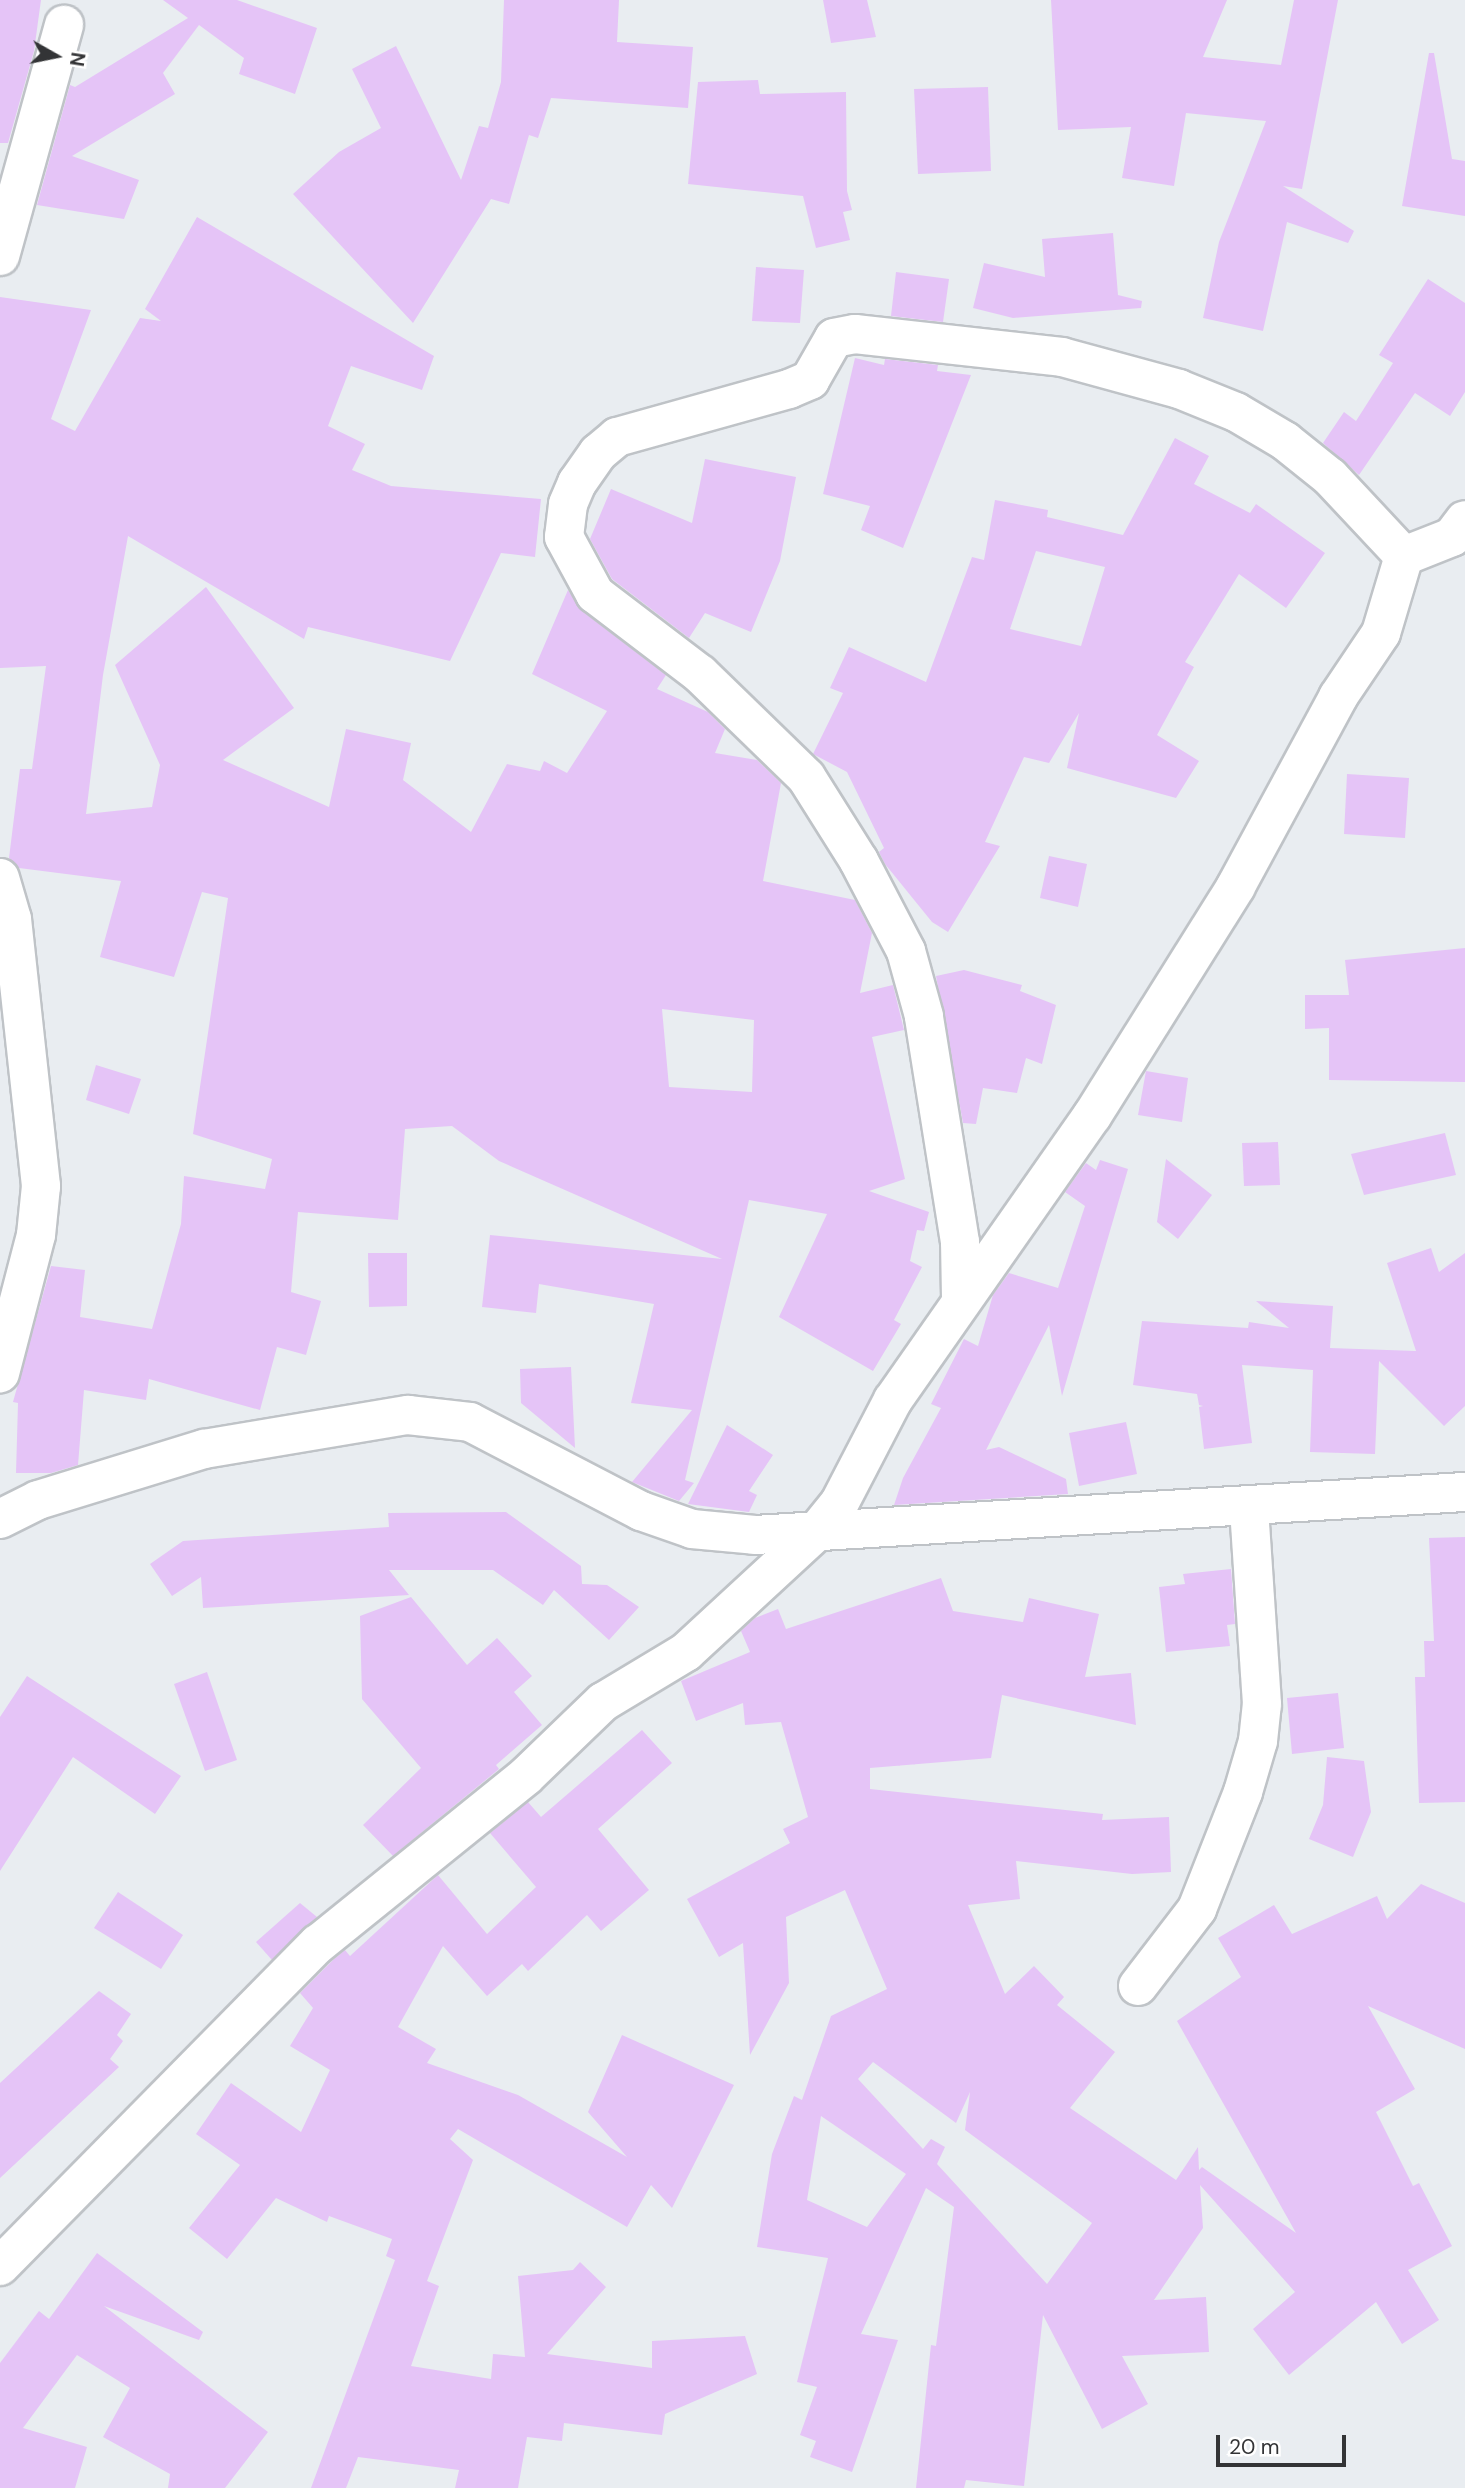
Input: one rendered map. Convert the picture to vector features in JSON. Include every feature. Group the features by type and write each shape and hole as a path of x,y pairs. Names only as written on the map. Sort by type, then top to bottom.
{"street":[{"path":"0,256 64,25"},
{"path":"961,1297 960,1242 924,1016 906,951 859,861 806,777 701,674 595,594 564,537 568,504 578,483 598,453 617,437 789,389 810,380 834,338 855,334 1062,357 1112,367 1236,412 1285,441 1330,477 1404,556"},
{"path":"1404,556 1452,537 1465,520"},
{"path":"0,2266 318,1944 526,1776 603,1702 686,1652 816,1532 839,1504 894,1400 961,1297 1092,1116 1236,886 1338,696 1381,633 1404,556"},
{"path":"0,878 12,919 41,1186 36,1235 0,1373"},
{"path":"0,1518 38,1500 204,1449 408,1415 470,1422 641,1511 692,1530 755,1535 1249,1508 1465,1492"},
{"path":"1138,1986 1196,1909 1243,1792 1258,1741 1262,1704 1249,1508"}],"building":[{"path":"0,0 41,0 34,51 8,143 0,143"},
{"path":"163,0 237,0 317,28 295,94 239,74 244,58 199,25 163,73 175,94 72,156 139,180 124,219 37,205 70,85 75,87 188,18"},
{"path":"504,0 619,0 617,42 693,47 688,108 551,98 538,138 529,135 509,204 491,199 413,323 293,194 339,152 381,128 352,69 396,46 461,180 479,126 488,128 501,82"},
{"path":"823,0 867,0 876,37 831,43"},
{"path":"1051,0 1227,0 1203,57 1281,65 1294,0 1338,0 1302,189 1283,186 1354,231 1348,243 1287,222 1263,331 1203,318 1219,242 1266,121 1186,113 1174,186 1122,178 1131,127 1058,130"},
{"path":"1429,53 1434,53 1452,159 1465,161 1465,216 1402,206"},
{"path":"758,80 760,94 846,92 847,191 852,210 843,212 850,240 816,248 803,196 688,184 698,82"},
{"path":"988,87 991,171 918,174 914,89"},
{"path":"197,217 434,356 422,390 351,366 328,426 365,444 352,470 391,486 541,499 535,557 501,553 450,661 308,627 304,639 128,536 103,675 86,814 152,807 160,765 115,665 206,587 294,708 223,760 329,807 346,729 411,743 403,780 471,832 507,764 540,771 544,761 567,773 607,711 532,674 568,590 582,611 666,675 657,689 708,712 725,729 715,753 757,760 781,783 763,881 855,900 872,933 860,993 893,985 904,1030 872,1037 905,1179 869,1191 929,1212 924,1231 917,1230 910,1261 922,1267 894,1320 901,1324 873,1371 779,1317 827,1214 749,1200 685,1480 694,1483 679,1501 632,1482 692,1410 631,1403 654,1304 539,1284 536,1313 482,1307 490,1235 722,1259 499,1161 452,1126 405,1129 398,1220 298,1212 291,1292 321,1301 306,1355 277,1347 260,1410 149,1379 146,1400 84,1390 78,1465 51,1473 16,1473 18,1403 13,1402 51,1266 85,1270 80,1317 152,1329 181,1224 184,1176 265,1189 272,1159 193,1134 228,898 202,892 174,977 100,957 121,881 19,868 9,858 20,769 32,769 46,666 0,668 0,297 91,310 51,419 75,431 140,318 161,321 145,309","holes":["662,1009 754,1020 752,1092 669,1087"]},
{"path":"1113,233 1118,295 1142,301 1141,308 1013,318 973,308 984,263 1045,277 1042,239"},
{"path":"756,267 804,270 800,323 752,321"},
{"path":"896,272 949,279 943,322 891,316"},
{"path":"1428,279 1465,303 1465,392 1450,416 1415,393 1359,475 1323,443 1344,412 1356,421 1393,363 1379,355"},
{"path":"855,358 884,365 885,359 938,365 937,371 971,375 903,548 861,530 870,506 823,494"},
{"path":"1175,438 1209,456 1194,484 1250,513 1256,504 1325,553 1286,608 1239,574 1185,662 1194,667 1157,735 1199,761 1176,798 1067,768 1079,713 1049,763 1024,757 985,842 1000,846 948,932 932,922 885,864 879,852 884,848 847,772 813,754 843,693 830,688 849,647 926,682 972,557 984,560 995,500 1048,510 1047,517 1123,535","holes":["1036,551 1105,567 1081,646 1010,629"]},
{"path":"705,459 796,477 780,561 751,632 705,613 689,638 612,579 590,539 611,489 692,523"},
{"path":"1347,774 1409,778 1405,838 1344,834"},
{"path":"1049,856 1087,864 1078,907 1040,898"},
{"path":"1465,948 1465,1082 1329,1080 1329,1028 1305,1029 1305,995 1349,995 1345,960"},
{"path":"964,970 1022,985 1020,991 1056,1005 1042,1064 1026,1058 1017,1093 983,1088 976,1124 963,1123 936,976"},
{"path":"96,1065 141,1079 129,1114 86,1100"},
{"path":"1146,1071 1188,1078 1182,1122 1138,1115"},
{"path":"1445,1133 1456,1175 1364,1195 1351,1154"},
{"path":"1278,1142 1280,1185 1244,1186 1242,1143"},
{"path":"1166,1159 1212,1195 1178,1239 1157,1222"},
{"path":"1100,1160 1128,1169 1062,1396 1049,1325 986,1450 999,1447 1066,1479 1068,1494 894,1505 903,1478 941,1408 931,1404 964,1339 978,1346 993,1295 1009,1273 1058,1288 1085,1206 1065,1192 1086,1163 1096,1170"},
{"path":"1431,1248 1439,1272 1465,1253 1465,1406 1444,1426 1379,1361 1375,1454 1310,1452 1313,1370 1242,1365 1252,1443 1204,1449 1199,1407 1203,1406 1199,1405 1197,1394 1133,1385 1142,1321 1248,1328 1249,1322 1289,1328 1256,1301 1333,1306 1330,1348 1416,1351 1387,1263"},
{"path":"368,1253 407,1253 407,1306 369,1307"},
{"path":"571,1367 575,1448 521,1403 520,1369"},
{"path":"1126,1422 1137,1474 1079,1486 1069,1433"},
{"path":"727,1425 773,1455 749,1491 757,1495 749,1512 688,1504"},
{"path":"506,1512 581,1566 582,1584 607,1585 639,1607 609,1640 554,1590 543,1605 493,1570 389,1570 409,1595 203,1608 201,1577 172,1596 150,1564 183,1541 389,1527 388,1513"},
{"path":"1465,1537 1465,1802 1419,1803 1415,1677 1425,1677 1424,1641 1434,1641 1429,1538"},
{"path":"1231,1569 1235,1624 1227,1625 1230,1646 1166,1652 1159,1587 1185,1584 1183,1574"},
{"path":"941,1578 953,1611 1023,1622 1029,1598 1099,1614 1085,1677 1131,1673 1136,1725 1002,1695 991,1758 870,1768 870,1789 1103,1814 1102,1820 1169,1817 1171,1872 1132,1874 1016,1861 1020,1899 968,1905 1005,1994 1034,1966 1064,1997 1057,2005 1115,2052 1070,2108 1176,2180 1198,2147 1199,2170 1202,2167 1296,2233 1177,2021 1241,1977 1218,1938 1274,1905 1292,1934 1377,1896 1387,1919 1421,1884 1465,1903 1465,2049 1368,2006 1415,2089 1376,2112 1413,2186 1419,2183 1452,2246 1408,2270 1439,2320 1402,2344 1376,2302 1289,2375 1253,2329 1295,2292 1200,2185 1203,2228 1154,2300 1206,2297 1209,2352 1122,2356 1148,2404 1102,2429 1043,2315 1024,2486 966,2480 964,2488 916,2488 931,2345 936,2346 954,2207 926,2188 861,2334 898,2340 852,2472 810,2457 816,2441 800,2435 817,2387 797,2382 828,2258 757,2247 772,2154 794,2096 802,2100 831,2016 887,1989 845,1890 786,1917 789,1983 750,2055 743,1943 719,1957 687,1899 790,1843 783,1829 808,1817 781,1722 745,1725 743,1703 696,1721 681,1681 750,1652 741,1631 755,1618 778,1609 786,1629","holes":["873,2062 956,2123 970,2092 965,2130 1092,2223 1047,2284 937,2164 945,2147 931,2139 923,2149 858,2079","821,2116 906,2174 867,2227 807,2200"]},
{"path":"411,1597 467,1665 497,1638 532,1676 514,1692 542,1725 496,1765 499,1769 393,1856 363,1825 421,1768 362,1699 360,1616"},
{"path":"207,1672 237,1760 205,1771 174,1684"},
{"path":"27,1676 181,1776 155,1814 73,1757 0,1871 0,1717"},
{"path":"1338,1693 1344,1748 1292,1754 1287,1698"},
{"path":"642,1730 672,1763 598,1829 649,1890 601,1931 587,1915 528,1971 522,1964 487,1996 443,1946 398,2027 436,2049 427,2063 518,2095 627,2157 588,2112 622,2035 734,2085 672,2208 651,2185 627,2227 458,2129 450,2139 473,2160 427,2281 439,2286 411,2366 491,2379 493,2354 525,2357 518,2276 573,2270 580,2262 606,2287 547,2354 652,2368 652,2341 745,2336 757,2374 665,2414 662,2435 564,2423 562,2441 527,2437 518,2488 455,2488 459,2470 358,2457 346,2488 311,2488 395,2260 386,2256 392,2239 329,2216 327,2222 276,2198 227,2259 189,2228 240,2165 196,2134 231,2083 301,2132 330,2070 290,2046 313,2008 300,1993 345,1950 350,1956 438,1875 487,1934 536,1887 490,1833 528,1802 541,1817"},
{"path":"1327,1757 1364,1761 1371,1812 1353,1857 1309,1839 1323,1805"},
{"path":"118,1892 183,1935 161,1969 94,1928"},
{"path":"300,1903 317,1917 272,1960 256,1942"},
{"path":"99,1991 131,2014 117,2035 123,2041 110,2059 119,2067 0,2178 0,2083"},
{"path":"97,2253 203,2332 199,2340 104,2306 268,2432 225,2488 168,2488 170,2474 103,2437 130,2388 77,2355 23,2428 87,2447 75,2488 0,2488 0,2363 39,2311 49,2319"}]}
